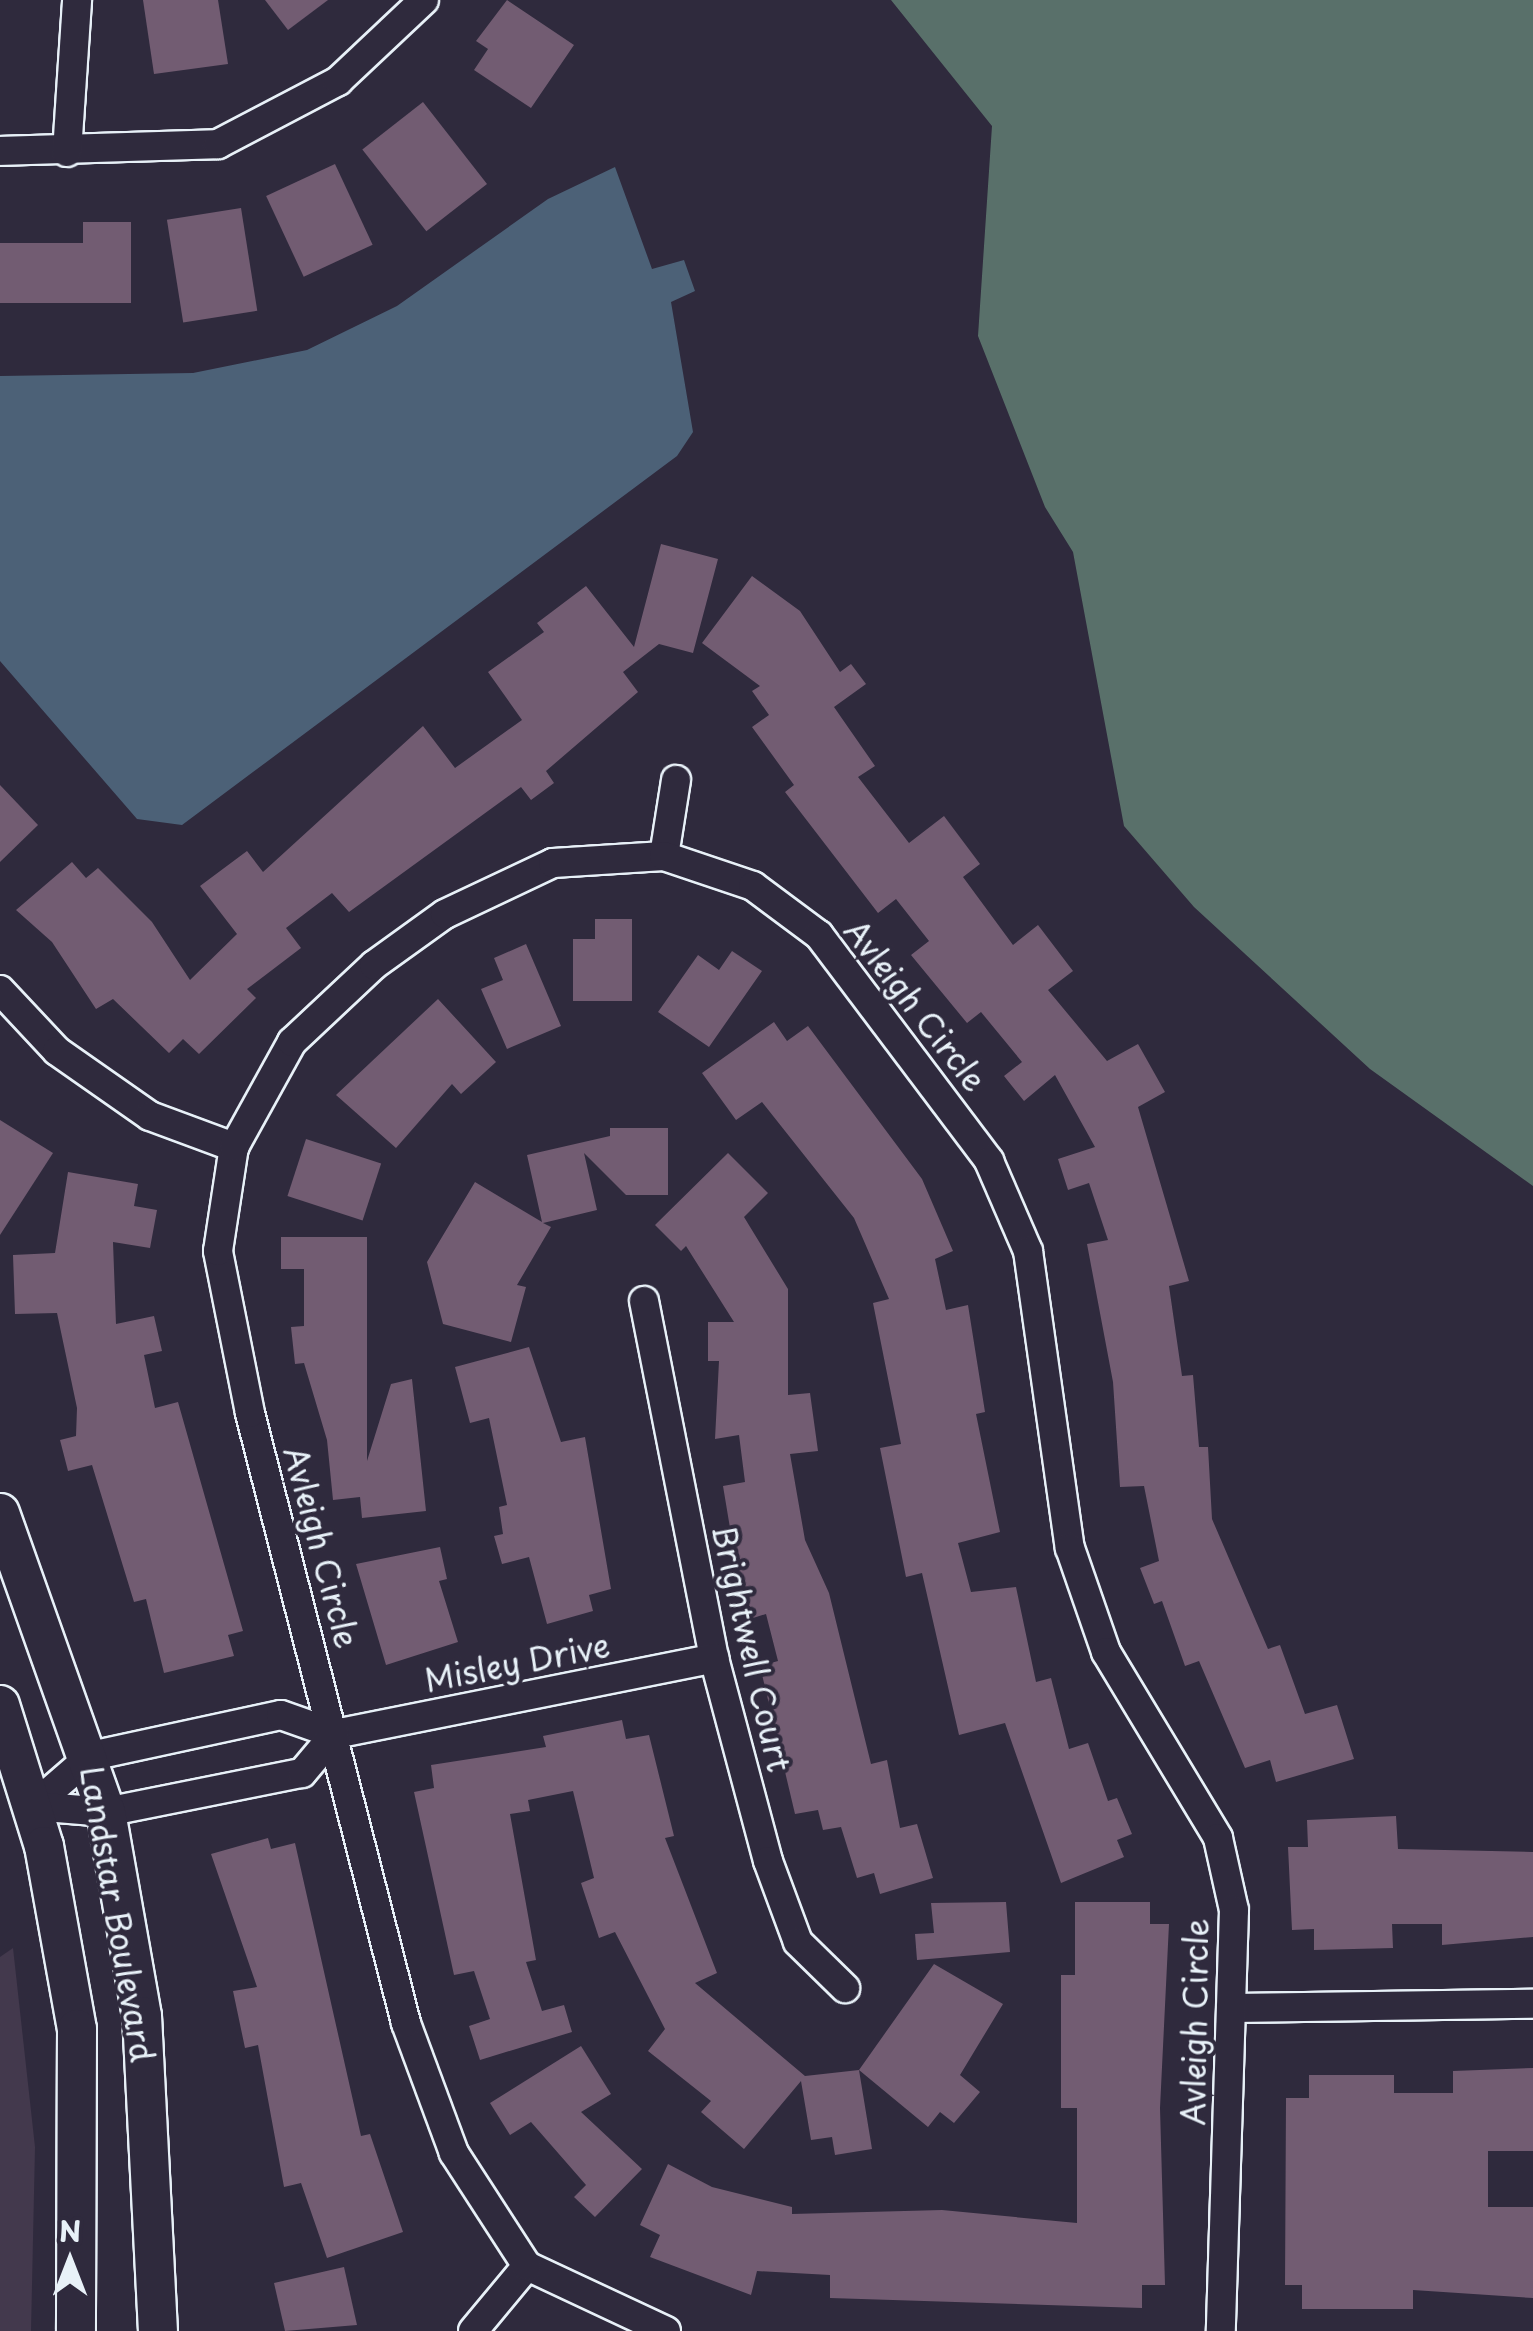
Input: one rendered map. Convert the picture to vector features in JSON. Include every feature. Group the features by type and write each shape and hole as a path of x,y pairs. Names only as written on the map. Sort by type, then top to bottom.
{"main road":[{"name":"Landstar Boulevard","path":"0,1513 92,1756 106,1812 142,2016 158,2331"},
{"name":"Landstar Boulevard","path":"0,1705 33,1806 76,2028 76,2331"}],"street":[{"path":"67,152 77,0"},
{"path":"0,152 218,144 338,81 424,0"},
{"path":"664,856 676,780"},
{"name":"Avleigh Circle","path":"527,2266 454,2153 406,2023 250,1413 218,1251 234,1146 292,1042 446,914 554,863 664,856 753,886 820,935 988,1161 1028,1251 1070,1548 1106,1652 1218,1838 1234,1910 1220,2331"},
{"path":"0,990 57,1051 150,1116 234,1146"},
{"name":"Brightwell Court","path":"644,1301 714,1658 798,1942 844,1988"},
{"name":"Misley Drive","path":"335,1734 714,1658"},
{"path":"281,1715 335,1734 302,1773 106,1812 33,1806 92,1756 281,1715"},
{"path":"1231,2008 1533,2004"},
{"path":"472,2331 527,2266 666,2331"}],"shaded area":[{"path":"13,1948 35,2147 31,2331 0,2331 0,1957"}],"green space":[{"path":"891,0 1533,0 1533,1186 1370,1069 1194,907 1124,826 1073,552 1045,507 978,336 992,126"}],"water":[{"path":"615,167 652,269 684,260 695,291 671,302 693,432 677,456 182,825 137,819 0,661 0,376 193,373 307,350 397,306 548,199"}],"building":[{"path":"143,0 218,0 228,64 154,74"},
{"path":"265,0 328,0 288,30"},
{"path":"507,0 574,45 531,108 474,70 488,49 476,41"},
{"path":"423,102 487,184 426,231 362,149"},
{"path":"335,164 373,245 304,277 266,196"},
{"path":"241,208 257,311 183,322 167,220"},
{"path":"83,222 131,222 131,303 0,303 0,243 83,243"},
{"path":"661,544 718,559 693,653 659,644 623,672 638,692 546,771 554,783 531,800 521,787 349,912 332,893 286,928 301,948 247,989 256,998 199,1054 183,1039 169,1053 113,999 96,1009 52,942 16,910 72,862 86,878 98,868 152,922 190,980 237,934 200,886 247,851 263,872 423,726 455,768 522,720 488,672 544,632 537,623 586,586 634,647"},
{"path":"752,576 800,611 840,672 851,664 866,684 834,707 875,766 858,777 909,843 944,816 980,864 963,877 1013,945 1038,925 1073,971 1048,990 1107,1061 1138,1044 1165,1092 1138,1107 1189,1281 1169,1286 1182,1376 1193,1375 1199,1447 1208,1447 1212,1519 1268,1649 1280,1645 1305,1714 1337,1705 1354,1759 1276,1782 1270,1760 1245,1768 1199,1661 1185,1666 1162,1601 1154,1604 1140,1568 1159,1561 1144,1486 1120,1487 1113,1382 1087,1244 1108,1240 1089,1183 1068,1190 1058,1159 1095,1147 1055,1075 1024,1101 1004,1076 1022,1062 981,1012 967,1023 911,955 929,941 896,899 878,913 785,792 794,785 752,727 769,715 752,691 760,686 702,643"},
{"path":"0,785 38,825 0,862"},
{"path":"595,919 632,919 632,1001 573,1001 573,939 595,939"},
{"path":"526,944 561,1026 507,1049 481,989 503,980 494,958"},
{"path":"732,951 762,971 709,1047 658,1012 698,955 719,970"},
{"path":"438,999 496,1062 461,1094 452,1084 396,1148 336,1095"},
{"path":"774,1022 787,1041 808,1026 922,1179 953,1251 935,1259 946,1310 968,1305 985,1412 976,1414 1000,1532 958,1543 971,1592 1016,1587 1036,1682 1051,1678 1069,1749 1088,1743 1108,1801 1117,1798 1132,1834 1117,1840 1124,1857 1061,1883 1005,1723 959,1735 922,1573 906,1577 880,1448 901,1444 873,1303 889,1299 854,1218 762,1102 736,1120 702,1073"},
{"path":"0,1120 53,1153 0,1235"},
{"path":"610,1128 668,1128 668,1195 626,1195 584,1153 597,1210 543,1223 551,1227 517,1285 526,1287 511,1342 443,1324 427,1262 475,1182 542,1222 527,1155 610,1136"},
{"path":"306,1139 381,1163 363,1220 287,1196"},
{"path":"728,1153 768,1193 744,1217 788,1289 788,1395 810,1393 818,1451 790,1454 805,1540 829,1593 871,1764 887,1760 900,1828 917,1824 933,1878 880,1894 874,1873 857,1878 841,1827 823,1830 818,1810 795,1814 760,1666 778,1661 766,1614 753,1618 737,1570 723,1486 745,1482 739,1435 715,1439 719,1361 708,1361 708,1322 734,1322 686,1246 681,1251 655,1225"},
{"path":"68,1172 138,1184 134,1206 157,1210 150,1248 113,1242 116,1324 154,1316 162,1351 144,1355 155,1408 178,1402 243,1631 228,1635 234,1656 164,1673 146,1599 134,1602 92,1465 68,1471 60,1440 76,1436 77,1408 57,1313 15,1314 13,1255 55,1253"},
{"path":"281,1237 367,1237 367,1461 391,1384 412,1379 426,1511 362,1518 360,1497 333,1500 327,1440 304,1363 295,1364 291,1327 304,1326 304,1269 281,1269"},
{"path":"529,1347 561,1442 585,1437 611,1589 589,1595 593,1611 547,1624 529,1557 502,1564 494,1536 503,1534 499,1507 507,1505 489,1418 470,1423 455,1367"},
{"path":"440,1547 447,1579 439,1581 458,1642 386,1665 356,1564"},
{"path":"622,1720 626,1739 649,1735 674,1836 665,1838 717,1973 695,1983 805,2076 859,2070 872,2149 835,2155 832,2137 811,2140 801,2081 744,2149 701,2112 711,2101 648,2051 665,2029 615,1932 599,1938 581,1883 594,1878 573,1791 528,1800 530,1811 510,1814 536,1960 526,1962 542,2011 564,2005 572,2032 480,2060 469,2026 490,2019 474,1971 454,1975 414,1792 434,1788 431,1765 546,1747 543,1736"},
{"path":"1396,1816 1398,1849 1533,1852 1533,1937 1442,1945 1442,1924 1392,1924 1393,1948 1314,1950 1314,1929 1292,1930 1288,1847 1308,1847 1307,1820"},
{"path":"268,1838 271,1849 295,1843 361,2136 370,2134 403,2232 327,2258 301,2183 284,2187 258,2045 245,2048 233,1991 257,1987 211,1854"},
{"path":"1006,1902 1010,1952 917,1960 915,1934 934,1933 931,1903"},
{"path":"1075,1902 1150,1902 1150,1924 1169,1924 1160,2108 1165,2285 1142,2285 1142,2308 830,2298 830,2275 757,2271 751,2295 650,2257 660,2235 640,2225 668,2164 712,2187 792,2207 792,2214 942,2210 1077,2223 1077,2108 1061,2108 1061,1975 1075,1975"},
{"path":"934,1964 1003,2004 960,2075 980,2092 954,2123 940,2112 928,2127 859,2070"},
{"path":"581,2046 611,2094 581,2112 642,2169 595,2217 574,2197 586,2185 531,2122 510,2135 490,2103"},
{"path":"1533,2068 1533,2151 1488,2151 1488,2207 1533,2207 1533,2298 1413,2290 1413,2309 1302,2309 1302,2285 1285,2285 1286,2098 1309,2098 1309,2075 1394,2075 1394,2093 1453,2093 1453,2071"},
{"path":"344,2267 357,2325 285,2331 274,2283"}]}
